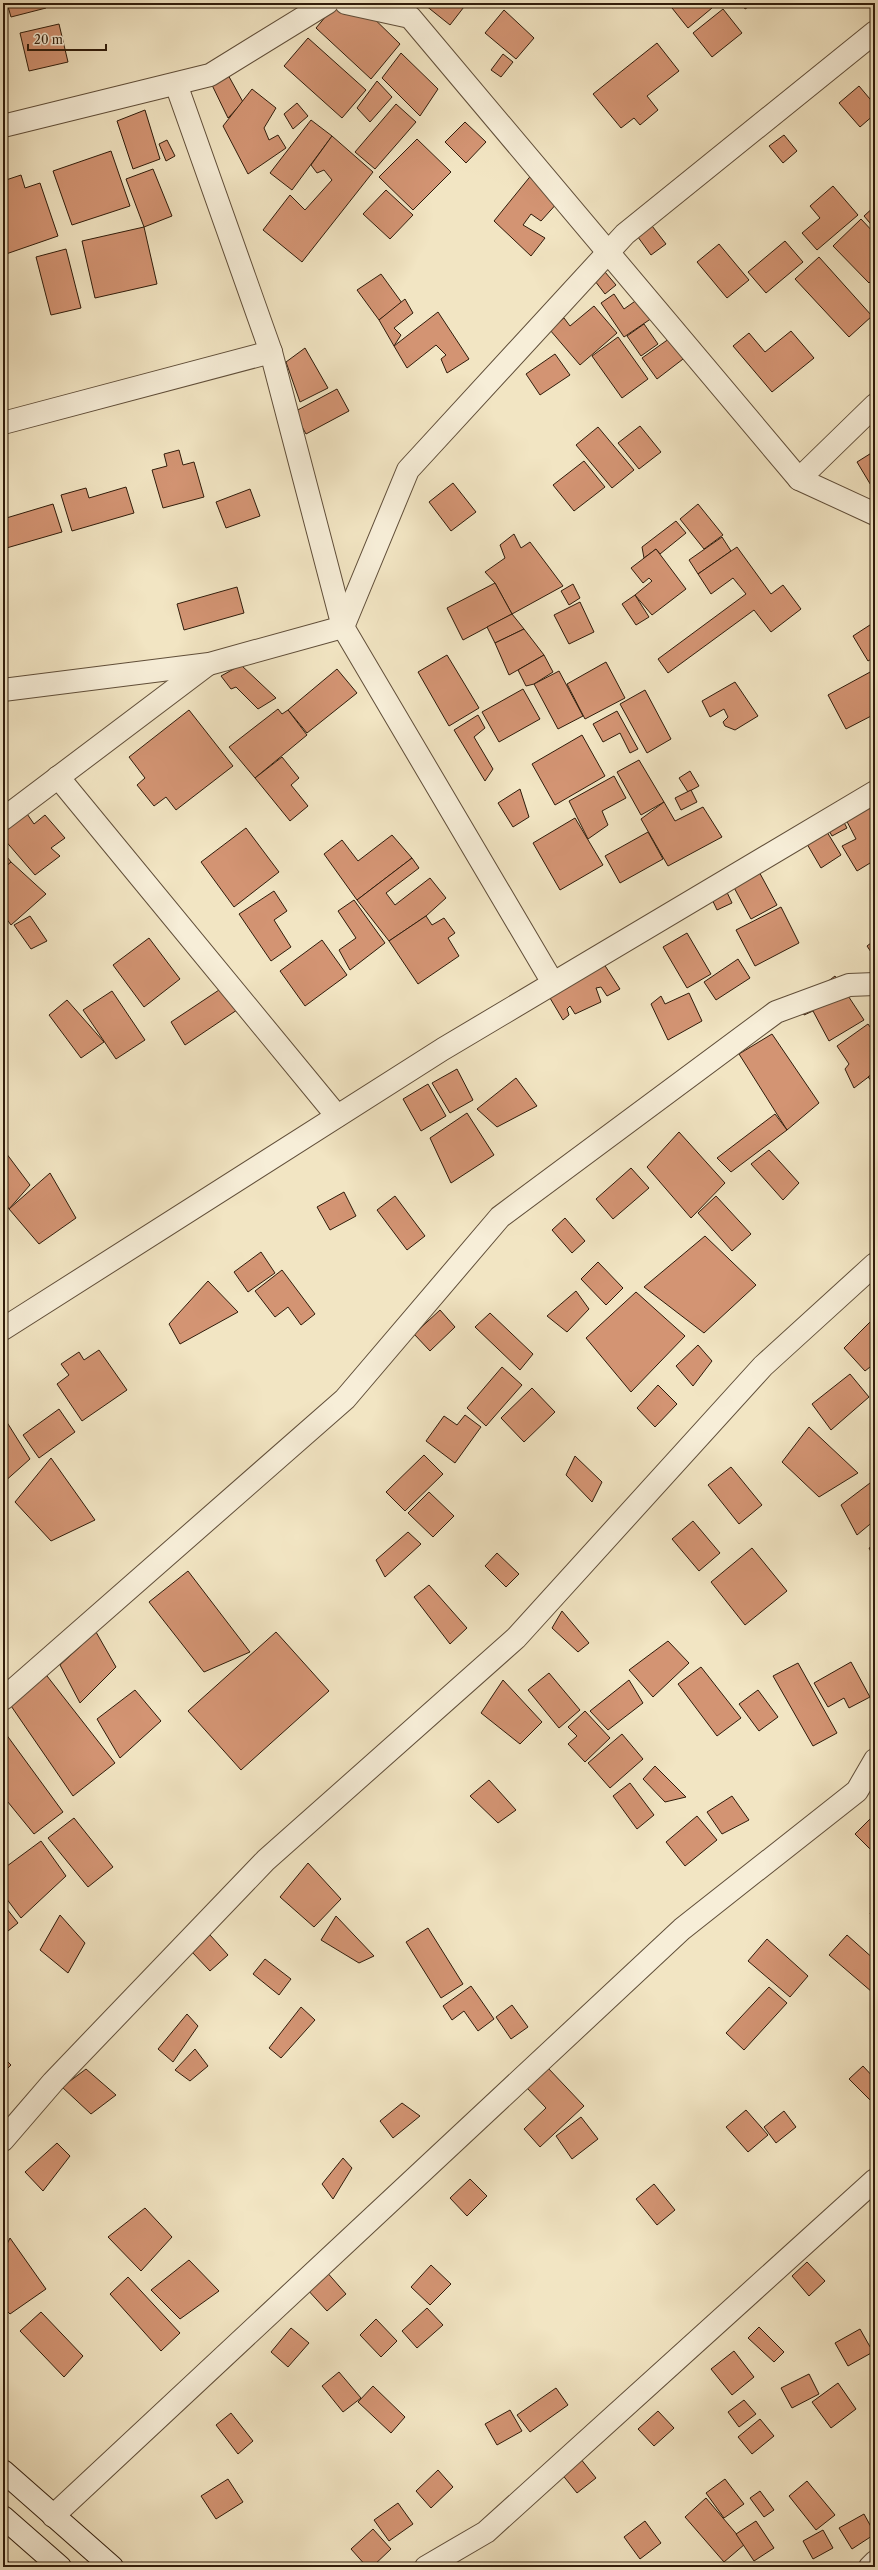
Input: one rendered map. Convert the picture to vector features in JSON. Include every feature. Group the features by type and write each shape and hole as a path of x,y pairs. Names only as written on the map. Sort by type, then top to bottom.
{"street":[{"path":"3,126 210,75 327,3"},
{"path":"346,3 410,17 799,479 875,514"},
{"path":"343,627 408,470 625,234 875,32"},
{"path":"176,84 271,352 343,627 553,983"},
{"path":"3,423 271,352"},
{"path":"799,479 875,405"},
{"path":"3,690 208,664 343,627"},
{"path":"3,819 208,664"},
{"path":"58,777 337,1116"},
{"path":"3,1329 442,1049 875,792"},
{"path":"3,1699 345,1399 500,1217 776,1012 849,985 875,984"},
{"path":"3,2140 53,2082 266,1860 516,1638 763,1366 875,1264"},
{"path":"53,2516 682,1929 857,1791 875,1760"},
{"path":"426,2567 486,2532 875,2180"},
{"path":"3,2471 112,2567"},
{"path":"3,2517 60,2567"},
{"path":"870,2567 875,2562"}],"building":[{"path":"7,3 45,3 46,8 11,17"},
{"path":"337,3 358,3 400,44 371,79 316,28"},
{"path":"426,3 467,3 450,25 425,5"},
{"path":"668,3 708,3 712,8 688,28"},
{"path":"742,3 755,3 745,9"},
{"path":"723,9 742,33 712,57 693,33"},
{"path":"504,10 534,38 516,59 485,33"},
{"path":"59,24 68,62 29,71 20,33"},
{"path":"308,38 366,90 342,118 284,66"},
{"path":"657,43 679,71 647,96 658,110 640,125 634,118 621,128 593,94"},
{"path":"401,53 438,89 420,116 382,78"},
{"path":"503,54 513,62 501,77 491,70"},
{"path":"227,73 243,102 228,118 211,83"},
{"path":"377,81 392,97 370,122 357,108"},
{"path":"859,86 875,105 875,114 860,127 839,103"},
{"path":"252,89 276,108 264,128 269,140 278,135 286,148 248,174 223,126"},
{"path":"297,103 308,116 293,129 284,114"},
{"path":"396,104 416,122 375,169 355,152"},
{"path":"145,110 160,159 133,169 117,121"},
{"path":"311,120 332,136 292,190 270,173"},
{"path":"465,122 486,142 466,163 445,142"},
{"path":"784,135 797,151 783,163 769,146"},
{"path":"332,136 373,172 302,262 263,230 290,195 305,210 332,180 324,170 317,173 311,165"},
{"path":"417,139 451,172 413,210 379,177"},
{"path":"167,140 175,156 166,161 159,144"},
{"path":"111,151 130,206 72,225 53,171"},
{"path":"153,169 172,216 144,227 126,179"},
{"path":"533,173 559,201 541,221 531,214 523,225 545,238 531,256 494,221"},
{"path":"21,175 25,188 40,183 58,236 6,254 3,247 3,181"},
{"path":"833,186 858,215 817,250 802,233 820,218 810,206"},
{"path":"386,190 413,215 390,239 363,214"},
{"path":"875,206 875,229 864,216"},
{"path":"861,219 875,234 875,277 869,283 833,246"},
{"path":"649,222 666,244 651,255 635,233"},
{"path":"144,227 157,284 95,298 82,241"},
{"path":"785,241 803,262 766,293 748,272"},
{"path":"719,244 749,280 727,298 697,262"},
{"path":"66,249 81,308 51,315 36,257"},
{"path":"819,257 872,316 849,337 795,279"},
{"path":"605,272 616,285 605,294 595,281"},
{"path":"381,274 402,303 379,320 357,290"},
{"path":"614,294 624,309 641,297 655,316 624,337 601,303"},
{"path":"405,299 413,313 394,328 401,335 394,346 379,320"},
{"path":"594,306 617,333 580,365 550,330 564,318 570,326"},
{"path":"438,312 469,359 447,373 441,359 446,355 436,345 407,368 394,346"},
{"path":"644,324 658,344 641,356 627,336"},
{"path":"791,331 814,358 772,392 733,346 749,333 765,352"},
{"path":"673,336 687,356 657,379 642,358"},
{"path":"618,337 648,379 622,398 592,356"},
{"path":"305,348 328,388 300,402 286,362"},
{"path":"555,354 570,375 540,395 526,374"},
{"path":"337,389 349,411 306,434 294,412"},
{"path":"640,426 661,452 639,469 618,443"},
{"path":"598,427 634,470 612,488 576,445"},
{"path":"179,450 183,465 194,462 204,497 163,508 152,470 167,466 164,454"},
{"path":"873,452 875,455 875,492 857,462"},
{"path":"584,461 605,487 574,511 553,485"},
{"path":"453,483 476,512 451,531 429,502"},
{"path":"126,487 134,513 72,531 61,495 86,488 89,498"},
{"path":"250,489 260,516 226,528 216,502"},
{"path":"53,504 62,532 3,549 3,519"},
{"path":"698,504 723,535 704,549 680,519"},
{"path":"676,521 686,533 660,554 656,549 644,558 642,547"},
{"path":"514,534 521,548 530,542 563,586 512,614 495,583 485,572 505,558 500,545"},
{"path":"722,537 731,551 698,574 689,560"},
{"path":"737,547 771,594 783,585 801,609 771,632 754,610 668,673 658,659 746,594 733,578 711,594 698,574"},
{"path":"656,549 686,589 652,615 635,595 652,581 649,578 643,583 631,568"},
{"path":"495,583 512,614 463,640 447,608"},
{"path":"573,584 580,598 569,605 561,591"},
{"path":"237,587 244,613 184,630 177,604"},
{"path":"635,595 649,617 636,625 622,604"},
{"path":"580,602 594,632 569,644 554,615"},
{"path":"512,614 524,629 495,643 487,627"},
{"path":"873,623 875,657 868,661 853,636"},
{"path":"524,629 544,655 509,675 495,643"},
{"path":"447,655 479,708 449,726 418,672"},
{"path":"544,655 553,672 534,684 526,686 518,670"},
{"path":"606,662 625,698 585,719 567,684"},
{"path":"241,665 276,698 258,709 236,687 231,689 221,676"},
{"path":"337,669 357,693 307,733 288,710"},
{"path":"559,671 583,716 558,729 534,684"},
{"path":"872,671 875,678 875,714 846,729 828,695"},
{"path":"735,682 758,716 735,730 725,726 723,722 728,717 724,709 710,717 702,701"},
{"path":"523,689 540,719 499,742 482,712"},
{"path":"645,690 671,739 647,753 620,704"},
{"path":"278,709 282,714 288,710 307,735 255,778 229,747"},
{"path":"189,710 233,766 176,810 166,797 154,806 137,785 145,778 129,757"},
{"path":"617,711 638,749 630,753 620,733 603,742 593,724"},
{"path":"478,715 485,728 474,737 493,769 485,781 454,730"},
{"path":"582,735 605,776 555,805 532,764"},
{"path":"282,757 299,778 291,785 308,806 290,821 255,778"},
{"path":"639,760 664,802 641,815 617,772"},
{"path":"690,771 699,786 688,792 679,778"},
{"path":"614,776 626,798 602,811 608,825 588,839 569,801"},
{"path":"520,789 529,817 513,827 498,803"},
{"path":"691,790 697,802 681,810 675,798"},
{"path":"870,798 875,807 875,860 857,871 842,846 856,839 843,814"},
{"path":"664,802 675,821 703,807 722,837 668,866 641,819"},
{"path":"21,805 34,824 45,815 65,838 51,848 60,856 35,875 3,838"},
{"path":"841,817 847,828 832,836 826,825"},
{"path":"575,818 603,865 560,890 533,843"},
{"path":"824,827 841,855 821,868 804,839"},
{"path":"246,828 279,872 234,907 201,862"},
{"path":"648,832 663,859 620,883 605,856"},
{"path":"392,835 412,858 357,900 324,854 342,840 358,861"},
{"path":"3,852 11,862 3,869"},
{"path":"412,858 419,868 386,893 395,905 430,878 446,898 426,916 389,941 357,900"},
{"path":"11,862 46,894 11,925 3,914 3,869"},
{"path":"757,868 777,905 751,919 731,882"},
{"path":"725,888 732,903 717,910 710,895"},
{"path":"274,891 287,911 274,920 291,947 271,961 239,914"},
{"path":"354,900 385,943 350,970 339,950 356,938 338,911"},
{"path":"781,907 799,943 755,966 736,930"},
{"path":"30,916 47,941 31,949 14,925"},
{"path":"426,916 432,925 444,918 455,933 448,938 459,956 418,984 389,941"},
{"path":"687,933 711,974 687,988 663,947"},
{"path":"149,938 180,979 144,1007 113,965"},
{"path":"322,940 347,975 305,1006 280,971"},
{"path":"875,940 875,958 867,946"},
{"path":"738,959 750,978 716,1000 704,982"},
{"path":"602,961 620,989 607,996 601,987 596,988 601,1002 575,1014 570,1006 567,1009 569,1015 563,1020 547,993"},
{"path":"835,976 864,1020 829,1041 813,1011 804,1015 798,1004"},
{"path":"222,988 237,1010 185,1045 171,1022"},
{"path":"112,991 145,1040 116,1059 83,1010"},
{"path":"689,993 702,1021 668,1040 651,1004 661,996 665,1004"},
{"path":"67,1000 104,1042 81,1058 49,1015"},
{"path":"868,1024 875,1034 875,1072 854,1088 845,1069 849,1064 837,1046"},
{"path":"772,1034 819,1103 787,1130 739,1054"},
{"path":"457,1069 473,1100 450,1113 432,1083"},
{"path":"875,1072 875,1085 868,1077"},
{"path":"516,1078 537,1106 497,1127 477,1109"},
{"path":"428,1084 446,1116 421,1131 403,1099"},
{"path":"467,1113 494,1155 451,1183 430,1138"},
{"path":"775,1114 787,1130 731,1172 717,1158"},
{"path":"679,1132 725,1183 691,1218 647,1167"},
{"path":"3,1149 30,1185 9,1209 3,1200"},
{"path":"769,1150 799,1183 783,1200 751,1164"},
{"path":"631,1168 649,1188 613,1219 596,1199"},
{"path":"50,1173 76,1218 39,1244 9,1209"},
{"path":"344,1192 356,1216 330,1230 317,1207"},
{"path":"395,1196 425,1236 407,1250 377,1210"},
{"path":"716,1196 751,1234 732,1251 698,1213"},
{"path":"565,1218 585,1241 572,1253 552,1230"},
{"path":"705,1236 756,1285 704,1333 644,1287"},
{"path":"261,1252 275,1273 248,1292 234,1272"},
{"path":"598,1262 623,1288 606,1305 581,1279"},
{"path":"282,1270 315,1314 301,1325 288,1307 275,1317 255,1291"},
{"path":"208,1281 238,1312 180,1344 169,1324"},
{"path":"576,1291 589,1309 567,1332 547,1316"},
{"path":"636,1292 685,1336 631,1392 586,1338"},
{"path":"440,1310 455,1327 430,1351 414,1334"},
{"path":"490,1313 533,1354 520,1370 475,1327"},
{"path":"875,1317 875,1363 865,1371 844,1348"},
{"path":"698,1345 712,1361 693,1386 676,1366"},
{"path":"99,1350 127,1390 82,1421 57,1384 69,1375 61,1364 79,1352 84,1360"},
{"path":"502,1367 522,1385 486,1426 467,1408"},
{"path":"850,1374 869,1397 831,1430 812,1404"},
{"path":"658,1385 677,1404 655,1427 637,1408"},
{"path":"532,1388 555,1412 524,1442 501,1418"},
{"path":"59,1409 75,1432 39,1458 23,1435"},
{"path":"465,1415 481,1427 455,1463 426,1441 444,1416 457,1425"},
{"path":"3,1416 30,1459 3,1483"},
{"path":"809,1427 858,1473 819,1497 782,1462"},
{"path":"424,1455 443,1474 405,1511 386,1492"},
{"path":"575,1456 602,1482 592,1502 566,1475"},
{"path":"51,1458 95,1520 51,1541 15,1502"},
{"path":"731,1467 762,1505 739,1524 708,1485"},
{"path":"874,1480 875,1520 857,1535 841,1505"},
{"path":"429,1492 454,1516 433,1537 408,1513"},
{"path":"693,1521 720,1553 699,1571 672,1539"},
{"path":"408,1532 421,1544 385,1577 376,1560"},
{"path":"875,1545 875,1559 869,1548"},
{"path":"752,1548 787,1591 745,1625 711,1582"},
{"path":"497,1553 519,1574 506,1587 485,1566"},
{"path":"188,1571 250,1652 204,1672 149,1602"},
{"path":"429,1585 467,1628 450,1644 414,1597"},
{"path":"562,1611 589,1643 578,1652 552,1628"},
{"path":"96,1632 116,1667 80,1703 60,1665"},
{"path":"276,1632 329,1691 241,1770 188,1711"},
{"path":"668,1641 689,1663 653,1697 629,1670"},
{"path":"851,1662 870,1697 849,1708 844,1698 828,1707 814,1683"},
{"path":"798,1663 837,1733 813,1746 773,1676"},
{"path":"40,1667 115,1763 73,1796 9,1703"},
{"path":"701,1667 741,1718 717,1736 678,1684"},
{"path":"549,1673 580,1710 559,1728 528,1690"},
{"path":"503,1680 542,1722 520,1744 481,1713"},
{"path":"629,1680 643,1703 608,1730 590,1711"},
{"path":"135,1690 161,1721 120,1758 97,1719"},
{"path":"758,1690 778,1717 759,1731 739,1704"},
{"path":"585,1711 610,1738 585,1762 568,1744 577,1736 568,1727"},
{"path":"3,1730 63,1812 34,1834 3,1796"},
{"path":"622,1734 643,1759 610,1788 588,1763"},
{"path":"655,1766 686,1797 665,1802 643,1779"},
{"path":"489,1780 516,1810 498,1823 470,1796"},
{"path":"630,1783 654,1815 637,1829 613,1796"},
{"path":"732,1796 749,1820 722,1834 707,1812"},
{"path":"875,1814 875,1854 855,1834"},
{"path":"697,1816 717,1840 685,1866 666,1842"},
{"path":"74,1818 113,1867 88,1887 48,1838"},
{"path":"41,1841 66,1876 21,1918 3,1894 3,1869"},
{"path":"308,1863 341,1899 314,1927 280,1897"},
{"path":"3,1904 18,1923 3,1935"},
{"path":"875,1906 875,1917 870,1914"},
{"path":"60,1915 85,1943 68,1973 40,1950"},
{"path":"336,1916 374,1956 359,1963 321,1940"},
{"path":"428,1928 463,1984 441,1998 406,1942"},
{"path":"210,1935 228,1955 210,1971 192,1952"},
{"path":"847,1935 875,1960 875,1988 872,1992 829,1955"},
{"path":"767,1939 808,1976 790,1997 748,1961"},
{"path":"265,1959 291,1979 279,1995 253,1974"},
{"path":"471,1986 494,2019 478,2031 464,2011 452,2020 443,2006"},
{"path":"769,1987 787,2003 744,2050 726,2033"},
{"path":"512,2005 528,2027 511,2039 496,2017"},
{"path":"301,2007 315,2020 281,2058 269,2048"},
{"path":"187,2014 198,2026 173,2062 158,2049"},
{"path":"195,2049 208,2066 190,2081 175,2070"},
{"path":"3,2057 11,2065 3,2073"},
{"path":"863,2066 875,2079 875,2105 849,2079"},
{"path":"548,2068 584,2106 540,2147 524,2129 546,2108 527,2088"},
{"path":"86,2069 116,2095 91,2114 62,2087"},
{"path":"402,2103 420,2116 393,2138 380,2121"},
{"path":"746,2110 768,2135 748,2152 726,2127"},
{"path":"784,2111 796,2127 776,2143 764,2127"},
{"path":"581,2117 598,2139 572,2159 556,2136"},
{"path":"57,2143 70,2156 43,2191 25,2172"},
{"path":"343,2158 352,2168 333,2199 322,2184"},
{"path":"470,2179 487,2196 467,2216 450,2198"},
{"path":"654,2184 675,2210 657,2225 636,2199"},
{"path":"145,2208 172,2237 141,2271 108,2237"},
{"path":"10,2238 46,2289 10,2314 3,2307 3,2252"},
{"path":"189,2260 219,2291 180,2319 151,2290"},
{"path":"807,2262 825,2281 809,2296 792,2276"},
{"path":"431,2265 451,2284 430,2305 411,2287"},
{"path":"325,2270 346,2294 327,2311 306,2288"},
{"path":"128,2277 180,2333 161,2351 110,2294"},
{"path":"427,2308 443,2325 417,2348 402,2331"},
{"path":"41,2312 83,2356 64,2377 20,2331"},
{"path":"376,2319 397,2341 381,2357 360,2335"},
{"path":"759,2327 784,2352 774,2362 748,2338"},
{"path":"291,2328 309,2343 288,2367 271,2352"},
{"path":"860,2329 873,2352 848,2366 835,2343"},
{"path":"734,2351 754,2377 732,2395 711,2369"},
{"path":"339,2372 361,2398 343,2412 322,2386"},
{"path":"809,2374 819,2394 792,2408 781,2388"},
{"path":"838,2383 856,2409 831,2428 812,2402"},
{"path":"373,2386 405,2417 391,2433 358,2402"},
{"path":"556,2388 568,2405 530,2432 517,2415"},
{"path":"744,2400 756,2414 739,2427 728,2412"},
{"path":"510,2410 522,2431 497,2445 485,2424"},
{"path":"658,2411 674,2428 654,2446 638,2429"},
{"path":"231,2413 253,2441 238,2454 216,2425"},
{"path":"760,2419 774,2436 752,2454 738,2437"},
{"path":"576,2453 596,2478 577,2493 557,2468"},
{"path":"438,2470 453,2487 431,2508 416,2491"},
{"path":"228,2479 243,2502 216,2519 201,2496"},
{"path":"725,2479 744,2504 724,2518 706,2493"},
{"path":"807,2481 835,2515 816,2530 789,2496"},
{"path":"760,2491 774,2510 764,2517 750,2498"},
{"path":"706,2498 745,2544 724,2562 685,2517"},
{"path":"398,2503 413,2524 389,2541 374,2520"},
{"path":"864,2514 875,2534 852,2549 839,2528"},
{"path":"645,2521 661,2543 640,2559 624,2537"},
{"path":"756,2521 774,2548 754,2561 736,2534"},
{"path":"373,2529 391,2549 372,2567 367,2567 351,2549"},
{"path":"823,2530 833,2548 813,2559 803,2541"},
{"path":"3,2557 9,2562 4,2567 3,2567"}]}
